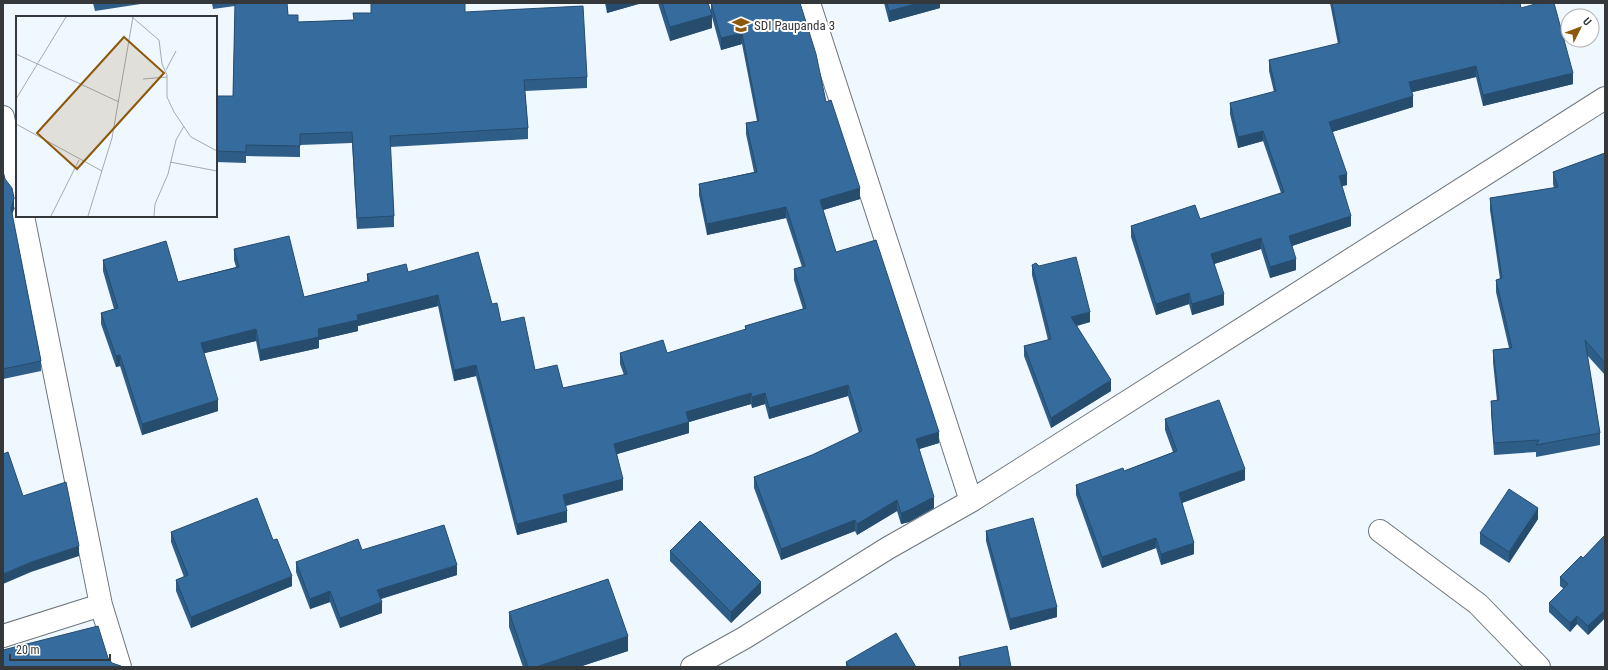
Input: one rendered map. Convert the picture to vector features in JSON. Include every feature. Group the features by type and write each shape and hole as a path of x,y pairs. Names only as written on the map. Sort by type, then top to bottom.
{"street":[{"path":"809,3 971,501"},
{"path":"692,667 744,638 888,548 971,501 1605,98"},
{"path":"3,118 16,182"},
{"path":"23,217 101,605 120,667"},
{"path":"1380,531 1478,604 1539,667"},
{"path":"3,636 101,605"}],"building":[{"path":"235,3 287,3 288,15 298,15 298,22 354,20 353,13 371,13 371,3 465,3 465,12 583,6 587,77 524,80 528,128 390,136 394,216 357,218 352,132 300,134 300,146 246,145 246,152 217,151 217,96 233,96"},
{"path":"662,3 708,3 712,15 670,27"},
{"path":"711,3 800,3 816,54 826,102 831,100 860,188 820,200 836,252 876,240 939,432 916,439 934,497 901,513 897,500 857,524 855,520 781,549 754,477 812,455 862,431 848,385 769,408 765,393 752,397 751,393 686,412 689,422 614,444 623,479 563,495 567,511 517,524 476,365 454,370 438,295 357,315 358,320 318,329 319,337 260,350 256,329 201,343 218,400 142,424 120,355 116,356 101,313 118,308 103,260 166,241 178,282 239,267 234,249 289,236 304,297 369,281 367,274 406,264 408,272 478,252 492,304 497,303 501,322 524,317 535,370 557,365 563,388 627,374 620,353 663,340 667,353 746,329 745,326 806,308 794,269 805,266 786,207 707,224 699,184 757,172 746,123 759,121 742,33 721,38"},
{"path":"887,3 919,3 889,11"},
{"path":"1332,3 1520,3 1521,8 1539,3 1554,3 1560,25 1560,48 1566,48 1573,73 1483,95 1476,66 1409,82 1413,96 1329,122 1347,174 1339,176 1351,216 1289,236 1296,259 1270,267 1261,238 1211,254 1224,294 1192,304 1189,293 1156,304 1131,226 1195,205 1200,219 1284,192 1263,131 1238,137 1230,103 1276,91 1269,60 1340,43"},
{"path":"1605,153 1605,363 1585,340 1600,433 1536,445 1539,440 1494,443 1491,401 1499,400 1493,350 1512,348 1496,280 1502,278 1490,198 1558,187 1553,172"},
{"path":"3,171 5,179 12,188 14,198 11,208 41,361 3,369"},
{"path":"1076,257 1090,312 1071,317 1111,380 1051,418 1024,346 1051,339 1032,265 1036,263 1039,266"},
{"path":"1219,400 1245,469 1179,493 1194,543 1161,554 1156,538 1102,557 1076,485 1123,468 1124,471 1177,451 1165,419"},
{"path":"8,452 23,496 66,482 79,546 31,562 3,574 3,454"},
{"path":"1509,489 1538,508 1509,552 1480,533"},
{"path":"257,498 273,540 277,539 292,576 191,617 176,580 188,575 171,532"},
{"path":"1033,518 1057,607 1010,619 986,531"},
{"path":"700,521 761,582 731,612 670,551"},
{"path":"444,525 457,565 377,590 382,602 340,618 330,591 310,599 296,562 358,539 362,550"},
{"path":"1605,535 1605,610 1588,626 1577,616 1570,623 1549,603 1568,584 1560,577 1581,556 1583,558"},
{"path":"608,579 628,636 536,667 528,667 509,612"},
{"path":"98,626 108,658 112,663 121,667 3,667 3,650"},
{"path":"896,633 916,667 849,667 846,662"},
{"path":"1007,646 1011,667 961,667 959,657"}],"place":[{"name":"SDI Paupanda 3","path":"741,25"}]}
